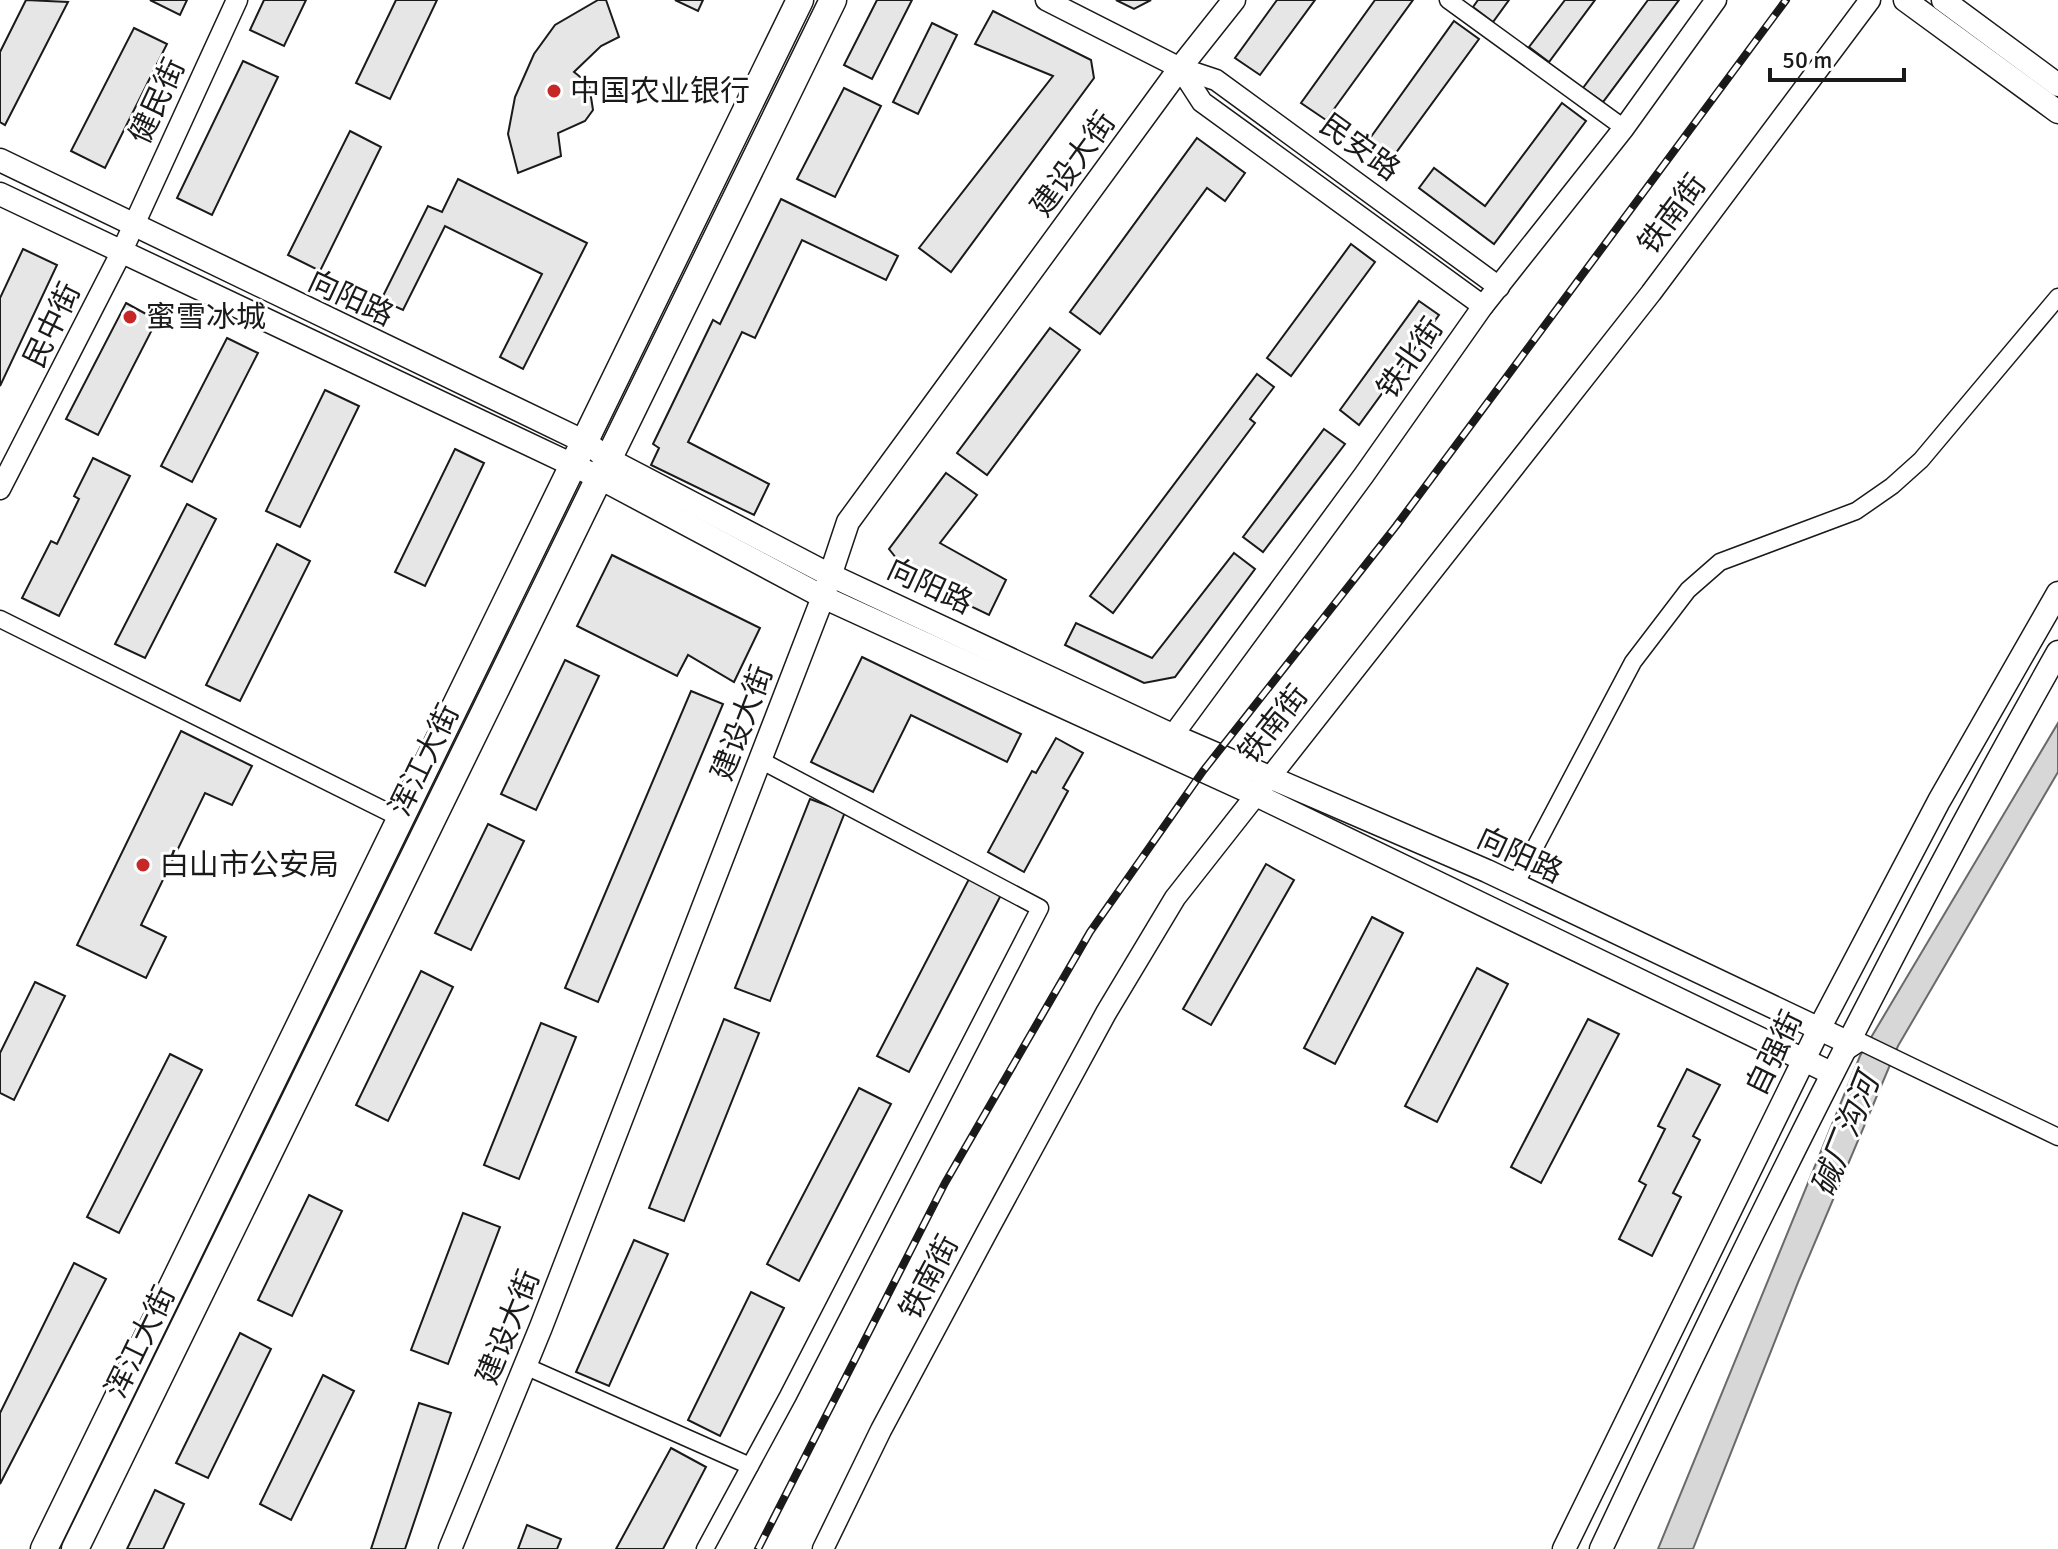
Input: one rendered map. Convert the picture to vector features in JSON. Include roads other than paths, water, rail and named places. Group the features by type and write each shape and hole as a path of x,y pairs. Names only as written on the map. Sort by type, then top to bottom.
{"main road":[{"name":"浑江大街","path":"75,1549 592,462 800,0"},
{"name":"浑江大街","path":"44,1549 402,819 833,0"},
{"name":"建设大街","path":"450,1549 525,1366 760,760 823,597 828,574 848,522 1180,68 1234,0"},
{"path":"1905,0 2058,112"},
{"path":"1943,0 2058,85"},
{"name":"向阳路","path":"0,160 592,462 823,597 1160,754 1254,794 1805,1062 1844,1054"},
{"name":"向阳路","path":"0,194 121,253 592,462 1172,735 1272,775 1515,885 1819,1029 1844,1054"},
{"name":"自强街","path":"1564,1549 1819,1029 1946,788 2058,593"},
{"name":"自强街","path":"1601,1549 1942,859 2058,652"}],"street":[{"name":"健民街","path":"133,227 237,0"},
{"name":"民安路","path":"1046,0 1180,68 1216,80 1499,287"},
{"path":"1448,0 1624,128"},
{"name":"铁北街","path":"1160,754 1483,306 1624,128 1716,0"},
{"name":"铁南街","path":"823,1549 881,1430 1113,1001 1175,898 1651,293 1870,0"},
{"name":"民安路","path":"1180,68 1202,102 1483,306"},
{"name":"民中街","path":"0,489 133,227"},
{"path":"1515,885 1625,675 1688,590 1720,562 1856,511 1892,486 1921,460 2058,297"},
{"path":"0,619 402,819"},
{"path":"705,1549 1040,908 760,760"},
{"path":"1844,1054 1898,1061 2058,1137"},
{"path":"525,1366 750,1466"}],"water":[{"name":"碱厂沟河","path":"2058,723 2058,772 1898,1046 1799,1280 1693,1549 1658,1549 1860,1056"}],"railway":[{"path":"758,1549 945,1183 1090,932 1203,771 1396,526 1786,0"}],"place":[{"name":"中国农业银行","path":"554,91"},
{"name":"蜜雪冰城","path":"130,317"},
{"name":"白山市公安局","path":"143,865"}]}
